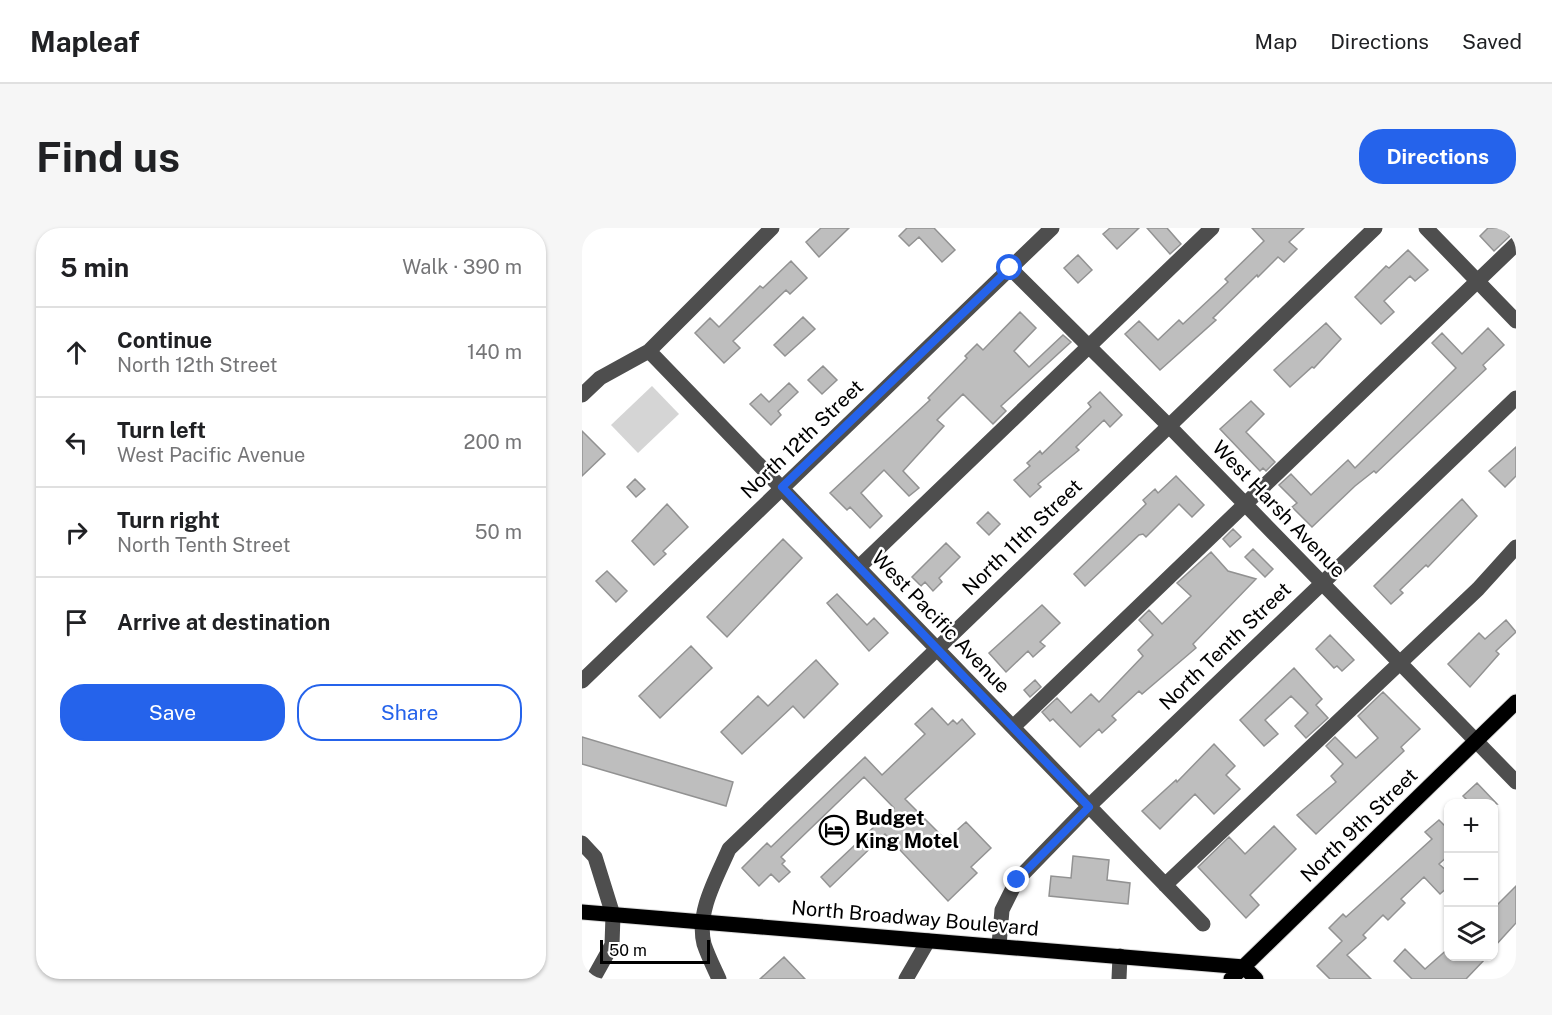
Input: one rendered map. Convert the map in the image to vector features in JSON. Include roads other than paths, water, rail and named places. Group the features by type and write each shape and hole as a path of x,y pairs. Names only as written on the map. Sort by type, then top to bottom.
{"main road":[{"name":"North 9th Street","path":"1232,979 1516,702"},
{"name":"North Broadway Boulevard","path":"582,912 1244,967"},
{"path":"1244,967 1256,979"}],"street":[{"path":"582,395 600,378 649,351 772,228"},
{"name":"North 12th Street","path":"582,681 1052,228"},
{"path":"859,567 1212,228"},
{"name":"North 11th Street","path":"703,922 708,898 729,849 1375,228"},
{"path":"1426,228 1516,321"},
{"path":"1013,727 1516,244"},
{"name":"West Harsh Avenue","path":"1010,268 1245,503 1516,782"},
{"name":"West Pacific Avenue","path":"649,351 1203,924"},
{"name":"North Tenth Street","path":"999,945 1002,910 1017,880 1089,807 1516,398"},
{"path":"1165,885 1478,589 1516,547"},
{"path":"582,843 595,857 613,915 612,945 593,979"},
{"path":"703,922 704,942 718,979"},
{"path":"906,979 928,941"},
{"path":"1119,979 1120,956"}],"place":[{"name":"Budget King Motel","path":"834,830"}]}
